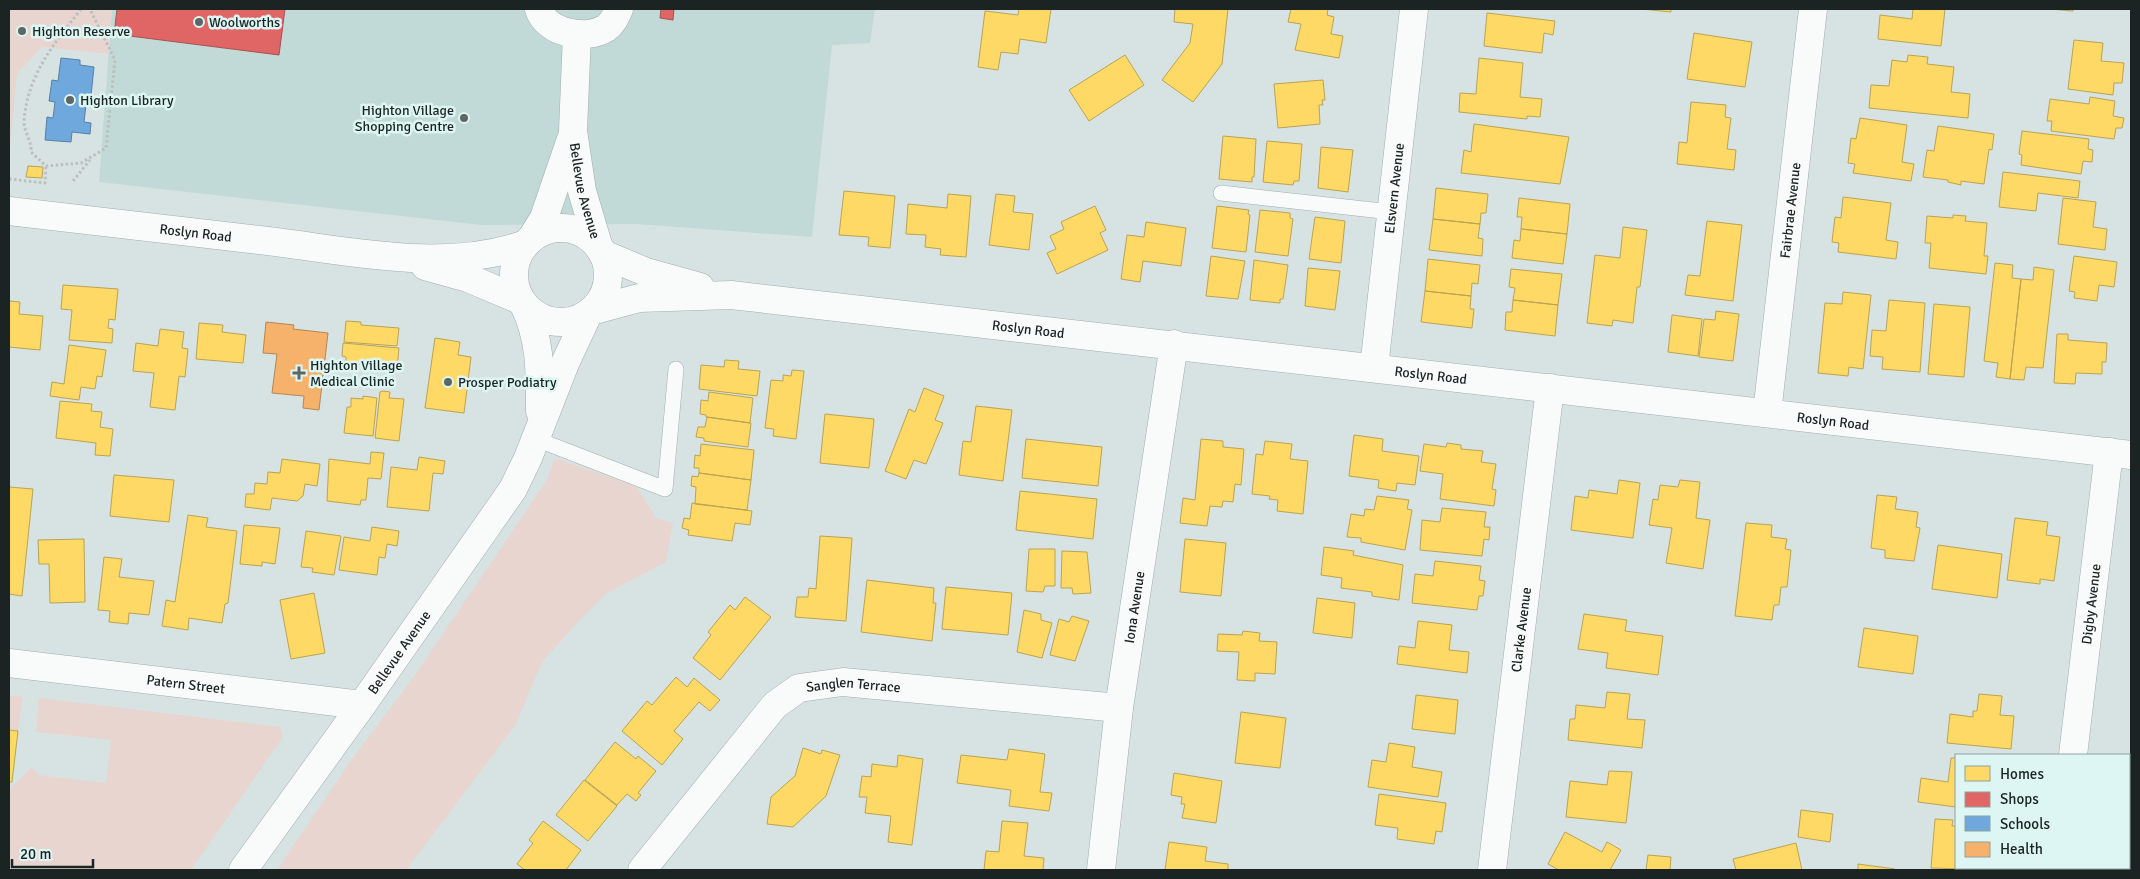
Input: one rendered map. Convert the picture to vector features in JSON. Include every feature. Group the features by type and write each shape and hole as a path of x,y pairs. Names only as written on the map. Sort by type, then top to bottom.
{"street":[{"path":"539,9 544,19 555,28 577,34 592,33 606,28 619,9"},
{"name":"Elsvern Avenue","path":"1374,368 1414,9"},
{"name":"Fairbrae Avenue","path":"1767,412 1813,9"},
{"name":"Bellevue Avenue","path":"577,34 573,131 582,191 601,251"},
{"name":"Bellevue Avenue","path":"528,241 544,218 573,131"},
{"name":"Roslyn Road","path":"9,211 382,254 457,257 496,252 528,241 543,232 564,228 583,234 601,251 646,272 730,295"},
{"path":"522,303 513,274 516,261 528,241"},
{"path":"590,313 601,300 606,288 607,267 601,251"},
{"name":"Roslyn Road","path":"382,254 460,275 522,303 534,314 553,322 574,321 590,313 639,298 730,295 1174,344 2120,454"},
{"name":"Bellevue Avenue","path":"522,303 534,326 538,344 538,433"},
{"name":"Bellevue Avenue","path":"243,870 513,490 538,433 563,367 590,313"},
{"name":"Iona Avenue","path":"1101,870 1119,708 1174,344"},
{"name":"Clarke Avenue","path":"1492,870 1550,388"},
{"name":"Digby Avenue","path":"2073,754 2120,454"},
{"name":"Patern Street","path":"9,663 362,705"},
{"name":"Sanglen Terrace","path":"642,870 775,705 799,688 843,682 1119,708"}],"lane":[{"path":"1221,192 1391,212"},
{"path":"538,433 665,489 676,369"}],"path":[{"path":"81,9 40,64 31,82 26,103 24,125 32,142 31,152 46,166 64,165 90,159"},
{"path":"73,181 90,159 106,148 115,60 90,9"},
{"path":"9,179 45,183 46,166"}],"shaded area":[{"path":"9,9 112,9 108,54 42,47 17,74 9,159"},
{"name":"Highton Village Shopping Centre","path":"112,9 875,9 870,43 832,45 812,237 637,224 481,225 99,182"},
{"path":"554,460 560,460 636,486 656,518 673,523 666,562 607,593 542,662 515,726 407,869 277,870 350,762 413,678 547,480"},
{"path":"9,695 23,697 18,731 9,730"},
{"path":"39,698 280,727 283,737 191,870 68,870 9,865 9,790 32,766 38,775 106,783 111,740 36,732"}],"building: Homes":[{"path":"1019,9 1051,9 1046,43 1020,39 1018,54 1001,52 998,70 978,67 985,11 1018,15"},
{"path":"1175,9 1228,9 1222,64 1193,102 1162,80 1190,43 1193,24 1174,22"},
{"path":"1291,9 1328,9 1327,15 1334,17 1331,34 1343,36 1339,58 1295,50 1301,24 1288,22"},
{"path":"1641,9 1671,9 1671,12"},
{"path":"1913,9 1945,9 1941,46 1878,39 1880,15 1912,19"},
{"path":"2049,9 2073,9 2073,11"},
{"path":"1487,13 1555,21 1553,35 1544,33 1542,53 1484,46"},
{"path":"1694,33 1752,42 1745,87 1687,79"},
{"path":"2074,40 2103,43 2101,61 2124,63 2122,83 2114,83 2113,95 2068,89"},
{"path":"1125,55 1144,85 1089,121 1069,90"},
{"path":"1908,55 1928,57 1927,64 1954,67 1951,92 1970,94 1968,118 1869,108 1871,85 1889,86 1892,60 1907,62"},
{"path":"1479,58 1523,63 1520,97 1542,99 1540,117 1527,116 1527,119 1459,112 1460,93 1476,94"},
{"path":"1323,80 1325,100 1322,100 1323,105 1319,105 1320,124 1278,128 1274,84"},
{"path":"2090,97 2115,101 2113,116 2124,118 2122,128 2116,128 2114,139 2051,131 2052,121 2047,121 2050,99 2089,104"},
{"path":"1691,102 1726,105 1725,117 1731,118 1727,149 1736,150 1734,170 1677,164 1679,142 1687,143"},
{"path":"1860,118 1907,125 1902,162 1914,164 1911,181 1853,173 1855,164 1848,163 1851,138 1856,139"},
{"path":"1474,124 1569,137 1560,184 1461,173 1464,150 1471,152"},
{"path":"1938,126 1994,134 1992,150 1989,149 1984,184 1961,181 1961,185 1948,182 1948,180 1923,177 1927,150 1934,151"},
{"path":"2022,131 2089,139 2088,149 2093,150 2092,162 2083,161 2081,174 2021,165 2022,155 2019,154"},
{"path":"1223,136 1256,139 1254,177 1252,177 1252,182 1219,179"},
{"path":"1267,141 1302,144 1299,181 1294,181 1293,185 1263,182"},
{"path":"1321,147 1353,150 1348,192 1318,188"},
{"path":"28,166 43,167 42,178 26,177"},
{"path":"2003,172 2080,181 2078,198 2038,193 2036,211 1999,207"},
{"path":"1436,188 1488,194 1486,213 1481,213 1480,224 1433,219"},
{"path":"844,191 895,196 890,248 868,246 869,237 839,235"},
{"path":"948,194 971,196 966,257 940,255 941,249 925,247 926,235 906,234 908,204 947,208"},
{"path":"996,194 1015,196 1013,212 1033,214 1029,250 989,245"},
{"path":"1843,197 1891,203 1886,240 1898,242 1896,259 1838,252 1839,243 1832,242 1835,217 1841,218"},
{"path":"1519,198 1570,204 1567,234 1521,229 1522,217 1517,217"},
{"path":"2063,198 2096,202 2093,227 2107,229 2105,250 2058,244"},
{"path":"1095,206 1106,230 1100,233 1108,250 1057,274 1047,253 1056,249 1050,236 1064,229 1061,222"},
{"path":"1217,206 1249,210 1246,252 1212,248"},
{"path":"1260,210 1290,213 1290,218 1293,219 1288,256 1255,252"},
{"path":"1953,215 1966,216 1965,221 1987,223 1984,256 1988,256 1986,274 1929,268 1931,243 1925,243 1927,216 1953,218"},
{"path":"1315,217 1345,221 1341,263 1309,259"},
{"path":"1433,219 1480,224 1478,238 1483,239 1482,256 1429,250"},
{"path":"1707,221 1742,225 1733,301 1685,295 1688,275 1700,276"},
{"path":"1146,222 1186,228 1181,266 1143,261 1140,282 1121,279 1127,235 1144,237"},
{"path":"1623,227 1647,230 1640,287 1637,287 1633,323 1613,320 1612,326 1587,323 1595,255 1620,258"},
{"path":"1521,229 1567,234 1563,264 1512,258 1514,240 1520,241"},
{"path":"1211,256 1245,261 1238,299 1206,296"},
{"path":"2074,256 2117,262 2114,287 2099,285 2097,301 2074,298 2075,292 2069,291"},
{"path":"1428,259 1480,265 1478,284 1472,283 1471,296 1425,291"},
{"path":"1254,260 1288,265 1283,299 1280,299 1280,303 1250,300"},
{"path":"1995,263 2013,265 2012,278 2021,279 2010,379 1996,377 1998,363 1984,361"},
{"path":"2034,267 2054,270 2043,368 2026,367 2024,380 2010,379 2021,279 2033,280"},
{"path":"1308,268 1340,271 1335,310 1305,306"},
{"path":"1511,269 1562,274 1558,305 1513,300 1515,288 1509,287"},
{"path":"63,285 118,289 115,320 109,319 108,328 113,329 112,343 69,340 72,310 61,309"},
{"path":"1425,291 1471,296 1470,309 1474,309 1472,328 1421,322"},
{"path":"1843,292 1871,295 1863,369 1849,367 1848,376 1818,373 1825,303 1842,304"},
{"path":"1513,300 1558,305 1555,336 1505,330 1506,312 1512,312"},
{"path":"1889,300 1925,303 1920,372 1882,369 1883,357 1870,356 1872,330 1886,331"},
{"path":"9,301 20,302 19,314 43,316 40,350 9,347"},
{"path":"1934,304 1970,307 1964,377 1928,374"},
{"path":"1716,311 1739,314 1733,361 1699,357 1704,319 1715,320"},
{"path":"1672,315 1702,319 1698,356 1668,352"},
{"path":"346,321 361,322 361,325 399,328 397,346 344,342"},
{"path":"199,323 223,325 222,332 246,335 243,363 196,359"},
{"path":"160,329 184,332 182,348 188,349 185,377 179,376 175,410 150,407 154,373 133,371 136,343 158,346"},
{"path":"2057,334 2068,334 2068,340 2107,343 2106,362 2102,362 2102,374 2076,373 2075,384 2054,383"},
{"name":"Prosper Podiatry","path":"435,338 460,342 458,355 471,357 464,413 425,408"},
{"path":"343,343 399,348 397,369 346,363 346,357 342,356"},
{"path":"69,345 106,350 102,377 97,376 95,389 81,387 79,400 50,396 52,382 64,384"},
{"path":"725,360 739,361 738,369 760,371 757,396 699,389 701,365 724,367"},
{"path":"792,370 804,371 796,439 773,436 774,429 765,428 771,380 783,381 783,375 791,376"},
{"path":"924,388 944,396 935,420 943,423 926,464 914,460 906,479 885,471 909,409 915,412"},
{"path":"380,392 390,392 389,398 404,399 399,441 375,438"},
{"path":"709,392 753,398 750,423 706,417 706,415 700,414 701,400 708,401"},
{"path":"363,396 377,398 373,436 344,433 347,407 351,407 351,398 363,399"},
{"path":"60,401 92,404 91,411 102,412 100,427 113,429 110,456 95,455 96,443 56,438"},
{"path":"976,406 1012,410 1003,481 959,475 963,441 971,442"},
{"path":"825,414 874,419 869,468 820,463"},
{"path":"707,417 751,423 748,447 704,441 704,438 696,437 698,427 705,427"},
{"path":"1354,435 1383,439 1382,451 1419,456 1415,485 1397,483 1396,491 1378,488 1379,480 1349,476"},
{"path":"1026,439 1102,447 1098,486 1022,478"},
{"path":"1201,439 1223,441 1223,447 1244,449 1241,485 1235,484 1233,502 1223,501 1222,507 1210,506 1207,526 1180,523 1183,498 1195,500"},
{"path":"1265,441 1292,444 1290,459 1308,461 1303,514 1277,511 1278,500 1269,499 1270,496 1252,494 1256,454 1263,455"},
{"path":"1447,443 1461,445 1461,449 1483,451 1481,462 1496,464 1492,489 1496,490 1494,506 1440,499 1443,474 1420,471 1424,444 1446,447"},
{"path":"701,444 754,450 751,480 699,473 699,468 694,468 695,455 700,456"},
{"path":"371,452 384,453 381,479 368,478 366,500 361,500 360,505 327,501 329,459 370,464"},
{"path":"419,457 445,461 443,474 433,473 429,511 387,507 391,467 417,470"},
{"path":"282,459 320,464 317,486 305,484 303,496 297,501 272,498 270,510 245,507 246,494 254,494 255,483 267,484 268,472 280,473"},
{"path":"699,473 751,480 747,510 695,504 696,487 691,486 692,476 698,477"},
{"path":"114,475 174,480 169,522 110,516"},
{"path":"1619,480 1640,483 1633,538 1571,530 1575,496 1588,498 1589,490 1617,494"},
{"path":"1680,480 1700,482 1696,518 1710,520 1703,569 1666,563 1672,528 1649,525 1653,499 1658,500 1660,485 1678,487"},
{"path":"9,487 33,489 22,596 9,594"},
{"path":"1020,491 1097,499 1093,539 1016,530"},
{"path":"1877,495 1897,497 1895,509 1918,512 1916,527 1920,528 1914,561 1885,558 1885,550 1871,548"},
{"path":"1377,496 1409,500 1407,509 1412,510 1405,550 1361,542 1361,538 1347,537 1351,514 1364,516 1365,509 1374,510"},
{"path":"692,503 752,511 750,525 735,523 732,541 688,535 689,530 682,528 684,518 690,519"},
{"path":"1442,508 1486,512 1484,527 1490,527 1489,540 1484,539 1482,556 1420,550 1422,520 1440,522"},
{"path":"188,515 208,518 206,527 237,531 228,603 225,604 222,623 189,618 188,630 162,626 166,600 175,602"},
{"path":"2015,518 2048,522 2046,535 2060,537 2054,581 2040,579 2040,584 2007,580"},
{"path":"1746,523 1772,525 1771,537 1787,539 1785,549 1791,550 1787,587 1781,587 1779,605 1774,605 1772,620 1735,616"},
{"path":"244,525 280,528 275,564 262,562 262,566 240,564"},
{"path":"372,527 399,531 397,546 387,544 385,558 379,557 377,575 339,570 344,537 370,541"},
{"path":"306,531 341,536 334,575 312,572 313,568 301,567"},
{"path":"820,536 852,538 846,621 795,617 797,597 808,597 809,588 816,589"},
{"path":"84,539 85,602 50,603 49,564 39,564 38,540"},
{"path":"1185,539 1226,543 1221,596 1180,592"},
{"path":"1938,545 2002,554 1997,598 1932,589"},
{"path":"1324,547 1354,551 1353,555 1403,565 1399,600 1372,596 1372,592 1341,588 1342,578 1321,575"},
{"path":"1029,549 1055,549 1055,586 1045,586 1043,592 1026,591"},
{"path":"1062,551 1087,552 1091,593 1073,594 1072,588 1061,588"},
{"path":"104,557 122,559 119,577 154,581 149,615 129,613 128,624 109,622 110,611 98,610"},
{"path":"1435,561 1481,566 1479,580 1485,581 1483,596 1479,596 1477,610 1412,603 1415,574 1433,576"},
{"path":"867,580 934,588 933,603 936,603 932,641 861,632"},
{"path":"946,587 1012,593 1008,635 942,629"},
{"path":"314,593 325,653 291,659 280,600"},
{"path":"745,597 771,617 720,680 693,658 711,635 708,632 730,605 735,610"},
{"path":"1317,598 1355,603 1352,638 1313,633"},
{"path":"1024,610 1041,614 1041,620 1052,623 1042,658 1017,652"},
{"path":"1584,614 1627,620 1625,631 1663,636 1658,675 1606,668 1608,653 1578,649"},
{"path":"1072,616 1089,621 1075,661 1050,655 1059,619 1069,622"},
{"path":"1418,621 1452,625 1449,650 1469,652 1467,673 1397,664 1399,646 1415,648"},
{"path":"1864,628 1918,636 1913,674 1858,667"},
{"path":"1243,631 1260,633 1259,641 1277,642 1275,674 1255,673 1255,681 1237,680 1239,652 1217,651 1218,634 1242,635"},
{"path":"676,677 687,687 694,678 720,700 710,711 699,702 674,731 683,739 662,765 622,731 647,701 652,705"},
{"path":"1607,692 1630,694 1627,719 1645,720 1642,748 1568,740 1570,719 1575,719 1576,705 1605,708"},
{"path":"1979,694 2002,696 2000,715 2014,716 2011,749 1947,743 1950,714 1973,717 1973,711 1977,711"},
{"path":"1416,695 1458,700 1455,734 1412,729"},
{"path":"1241,712 1286,718 1280,768 1235,763"},
{"path":"9,730 18,731 12,782 9,782"},
{"path":"615,742 636,759 638,756 656,771 638,793 641,795 636,801 627,794 617,805 585,780"},
{"path":"1389,743 1415,747 1412,767 1442,772 1438,797 1368,787 1372,760 1386,762"},
{"path":"803,748 821,754 822,750 840,755 826,796 793,827 767,824 771,797 795,776"},
{"path":"1009,749 1045,754 1040,792 1052,793 1049,811 1009,806 1011,790 957,783 961,755 1007,760"},
{"path":"898,755 923,759 912,845 888,842 891,816 865,813 867,797 859,797 862,776 871,777 872,764 897,767"},
{"path":"1951,758 1955,758 1955,807 1918,802 1921,778 1948,782"},
{"path":"1609,771 1632,772 1626,823 1566,817 1570,781 1607,785"},
{"path":"1174,773 1222,781 1216,823 1182,818 1185,804 1181,804 1182,797 1171,795"},
{"path":"584,780 617,806 588,841 556,815"},
{"path":"2130,787 2131,787 2130,803"},
{"path":"1379,794 1446,803 1442,832 1436,831 1434,844 1397,839 1398,828 1375,825"},
{"path":"1801,810 1833,814 1830,842 1798,837"},
{"path":"1935,819 1953,820 1952,826 1955,826 1955,869 1931,868"},
{"path":"543,821 581,850 566,870 525,870 517,864 533,843 529,840"},
{"path":"1002,821 1028,823 1024,856 1044,858 1043,870 984,870 986,851 999,852"},
{"path":"1565,832 1602,852 1607,842 1621,850 1610,870 1559,870 1548,864"},
{"path":"2131,834 2131,870 2121,870 2130,869"},
{"path":"1169,842 1207,847 1205,861 1228,864 1228,870 1165,870"},
{"path":"1796,843 1802,870 1736,870 1733,859"},
{"path":"1648,855 1671,857 1670,870 1646,870"},
{"path":"1858,864 1895,869 1895,870 1858,870"},
{"path":"1962,869 1994,869 1994,870"}],"building: Shops":[{"name":"Woolworths","path":"117,9 285,9 279,55 114,34"},
{"path":"661,9 674,9 673,20 660,18"}],"building: Schools":[{"name":"Highton Library","path":"61,58 80,60 80,65 94,67 90,105 86,105 84,122 91,123 90,134 72,132 71,142 45,140 47,117 53,118 55,102 49,101 52,80 58,81"}],"building: Health":[{"name":"Highton Village Medical Clinic","path":"266,322 294,325 293,329 328,333 319,410 303,408 304,396 272,393 277,354 263,353"}],"place":[{"name":"Woolworths","path":"199,22"},
{"name":"Highton Reserve","path":"22,31"},
{"name":"Highton Library","path":"70,100"},
{"name":"Highton Village Shopping Centre","path":"464,118"},
{"name":"Highton Village Medical Clinic","path":"299,373"},
{"name":"Prosper Podiatry","path":"448,382"}]}
